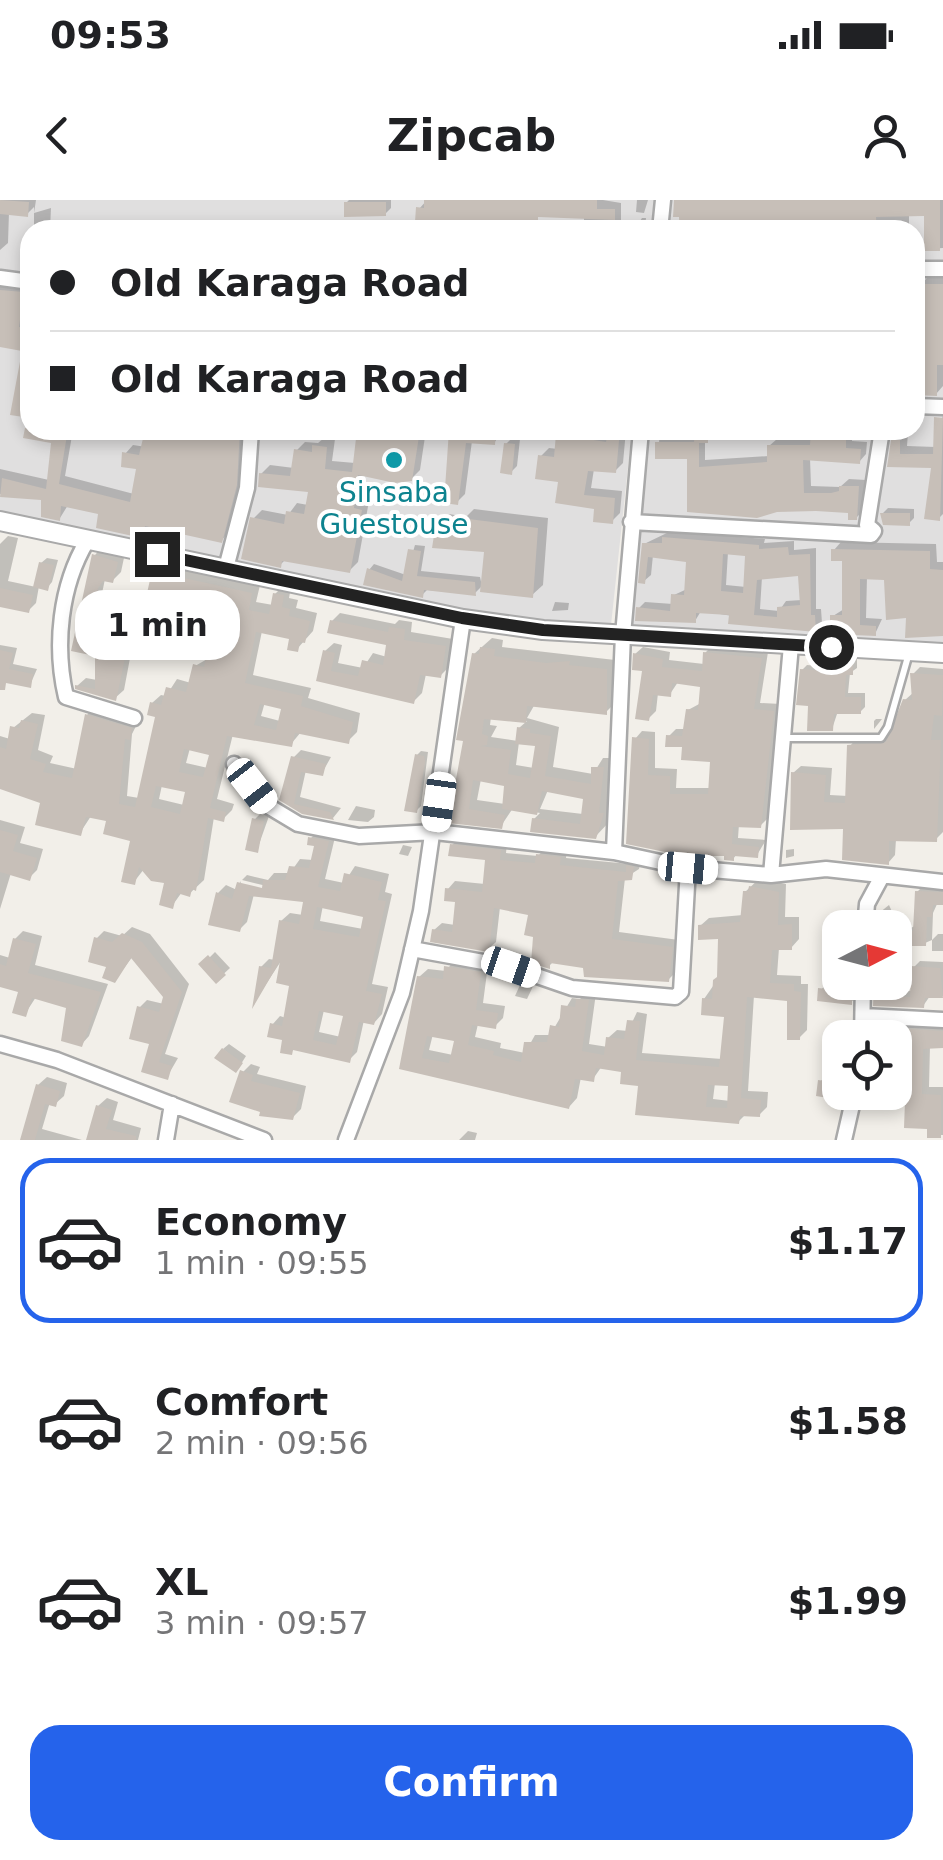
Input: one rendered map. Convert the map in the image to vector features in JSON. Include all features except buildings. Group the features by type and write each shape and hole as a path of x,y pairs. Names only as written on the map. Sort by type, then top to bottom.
{"street":[{"path":"226,568 248,488 250,440"},
{"path":"614,852 630,522 640,440"},
{"path":"630,522 871,535 874,531 867,524 880,440"},
{"path":"0,520 462,618 623,636 943,654"},
{"path":"87,541 74,563 64,600 61,655 66,697 134,718"},
{"path":"346,1140 402,992 412,949 435,832 462,618"},
{"path":"771,875 791,645"},
{"path":"234,764 268,806 298,824 359,836 435,832 614,852 688,868 771,875 826,869 943,882"},
{"path":"412,949 511,967 572,988 674,997 680,992 688,868"},
{"path":"866,910 880,878"},
{"path":"862,1000 862,1020"},
{"path":"862,1016 943,1020"},
{"path":"0,1044 57,1060 264,1140"},
{"path":"166,1140 172,1104"},
{"path":"844,1140 851,1110"}],"lane":[{"path":"784,738 881,738 888,727 910,652"}],"shaded area":[{"path":"0,200 654,200 652,220 20,220 20,440 631,440 611,625 466,614 0,513"},
{"path":"665,200 943,200 943,648 628,625 644,440 925,440 925,220 664,220"}],"place":[{"name":"Sinsaba Guestouse","path":"394,460"}],"route":[{"path":"157,554 462,618 543,630 831,647"}]}
